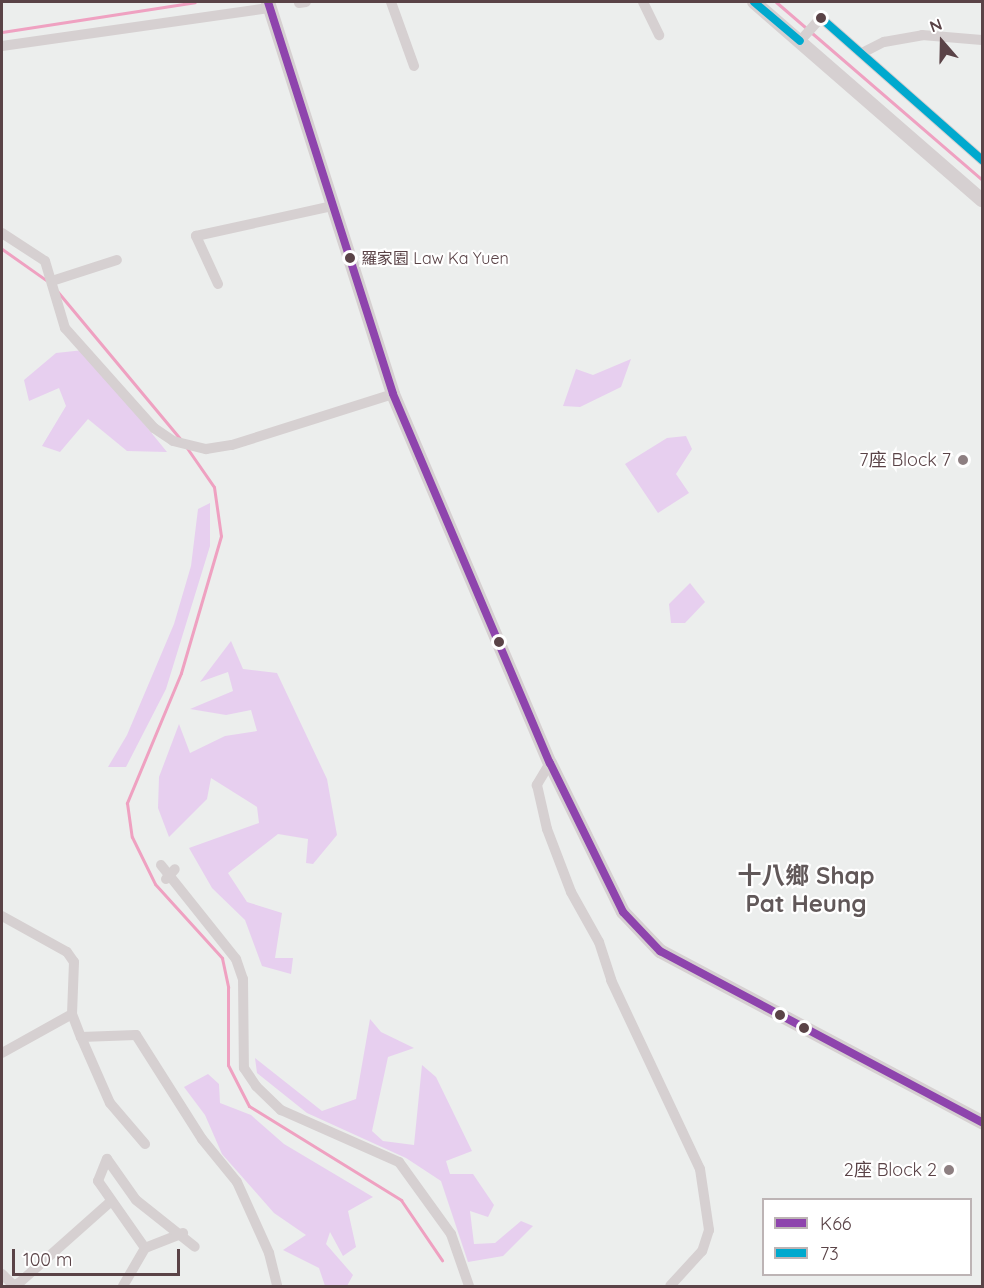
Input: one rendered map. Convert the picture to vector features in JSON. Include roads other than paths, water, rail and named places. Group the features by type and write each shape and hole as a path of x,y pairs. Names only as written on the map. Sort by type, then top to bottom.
{"street":[{"path":"391,2 414,66"},
{"path":"643,2 659,35"},
{"path":"754,2 982,200"},
{"path":"2,46 269,5 393,394 550,763 603,880 623,912 660,951 982,1122"},
{"path":"800,41 821,18 982,160"},
{"path":"862,53 884,42 922,35 982,40"},
{"path":"218,284 196,236 332,206"},
{"path":"2,233 36,252 53,275 65,328 154,428 173,441 195,447 232,445 393,394"},
{"path":"53,275 117,260"},
{"path":"550,763 537,785 547,829 571,892 599,942 610,980 700,1169 709,1230 702,1251 669,1287"},
{"path":"160,866 166,879 236,959 243,979 240,1043 244,1068 256,1086 281,1110 399,1162 451,1234 469,1287"},
{"path":"166,879 175,869"},
{"path":"2,916 67,952 74,962 72,1014 111,1103 145,1144"},
{"path":"2,1053 72,1014"},
{"path":"81,1037 136,1035 202,1139 237,1182 269,1253 277,1287"},
{"path":"145,1248 109,1203 98,1182 107,1159 136,1200 183,1233 195,1247"},
{"path":"2,1274 13,1285 19,1283 109,1203"},
{"path":"123,1287 145,1248 183,1233"}],"waterway":[{"path":"2,32 195,2"},
{"path":"776,2 982,180"},
{"path":"2,249 46,280"},
{"path":"57,291 181,440"},
{"path":"187,448 214,487 221,536 181,673 127,803 132,837 155,884 222,958 228,987 228,1065 249,1106 401,1200 442,1260"}],"place":[{"name":"羅家園 Law Ka Yuen","path":"350,258"},
{"name":"7座 Block 7","path":"963,460"},
{"name":"2座 Block 2","path":"949,1170"}],"district":[{"name":"十八鄉 Shap Pat Heung","path":"806,890"}]}
